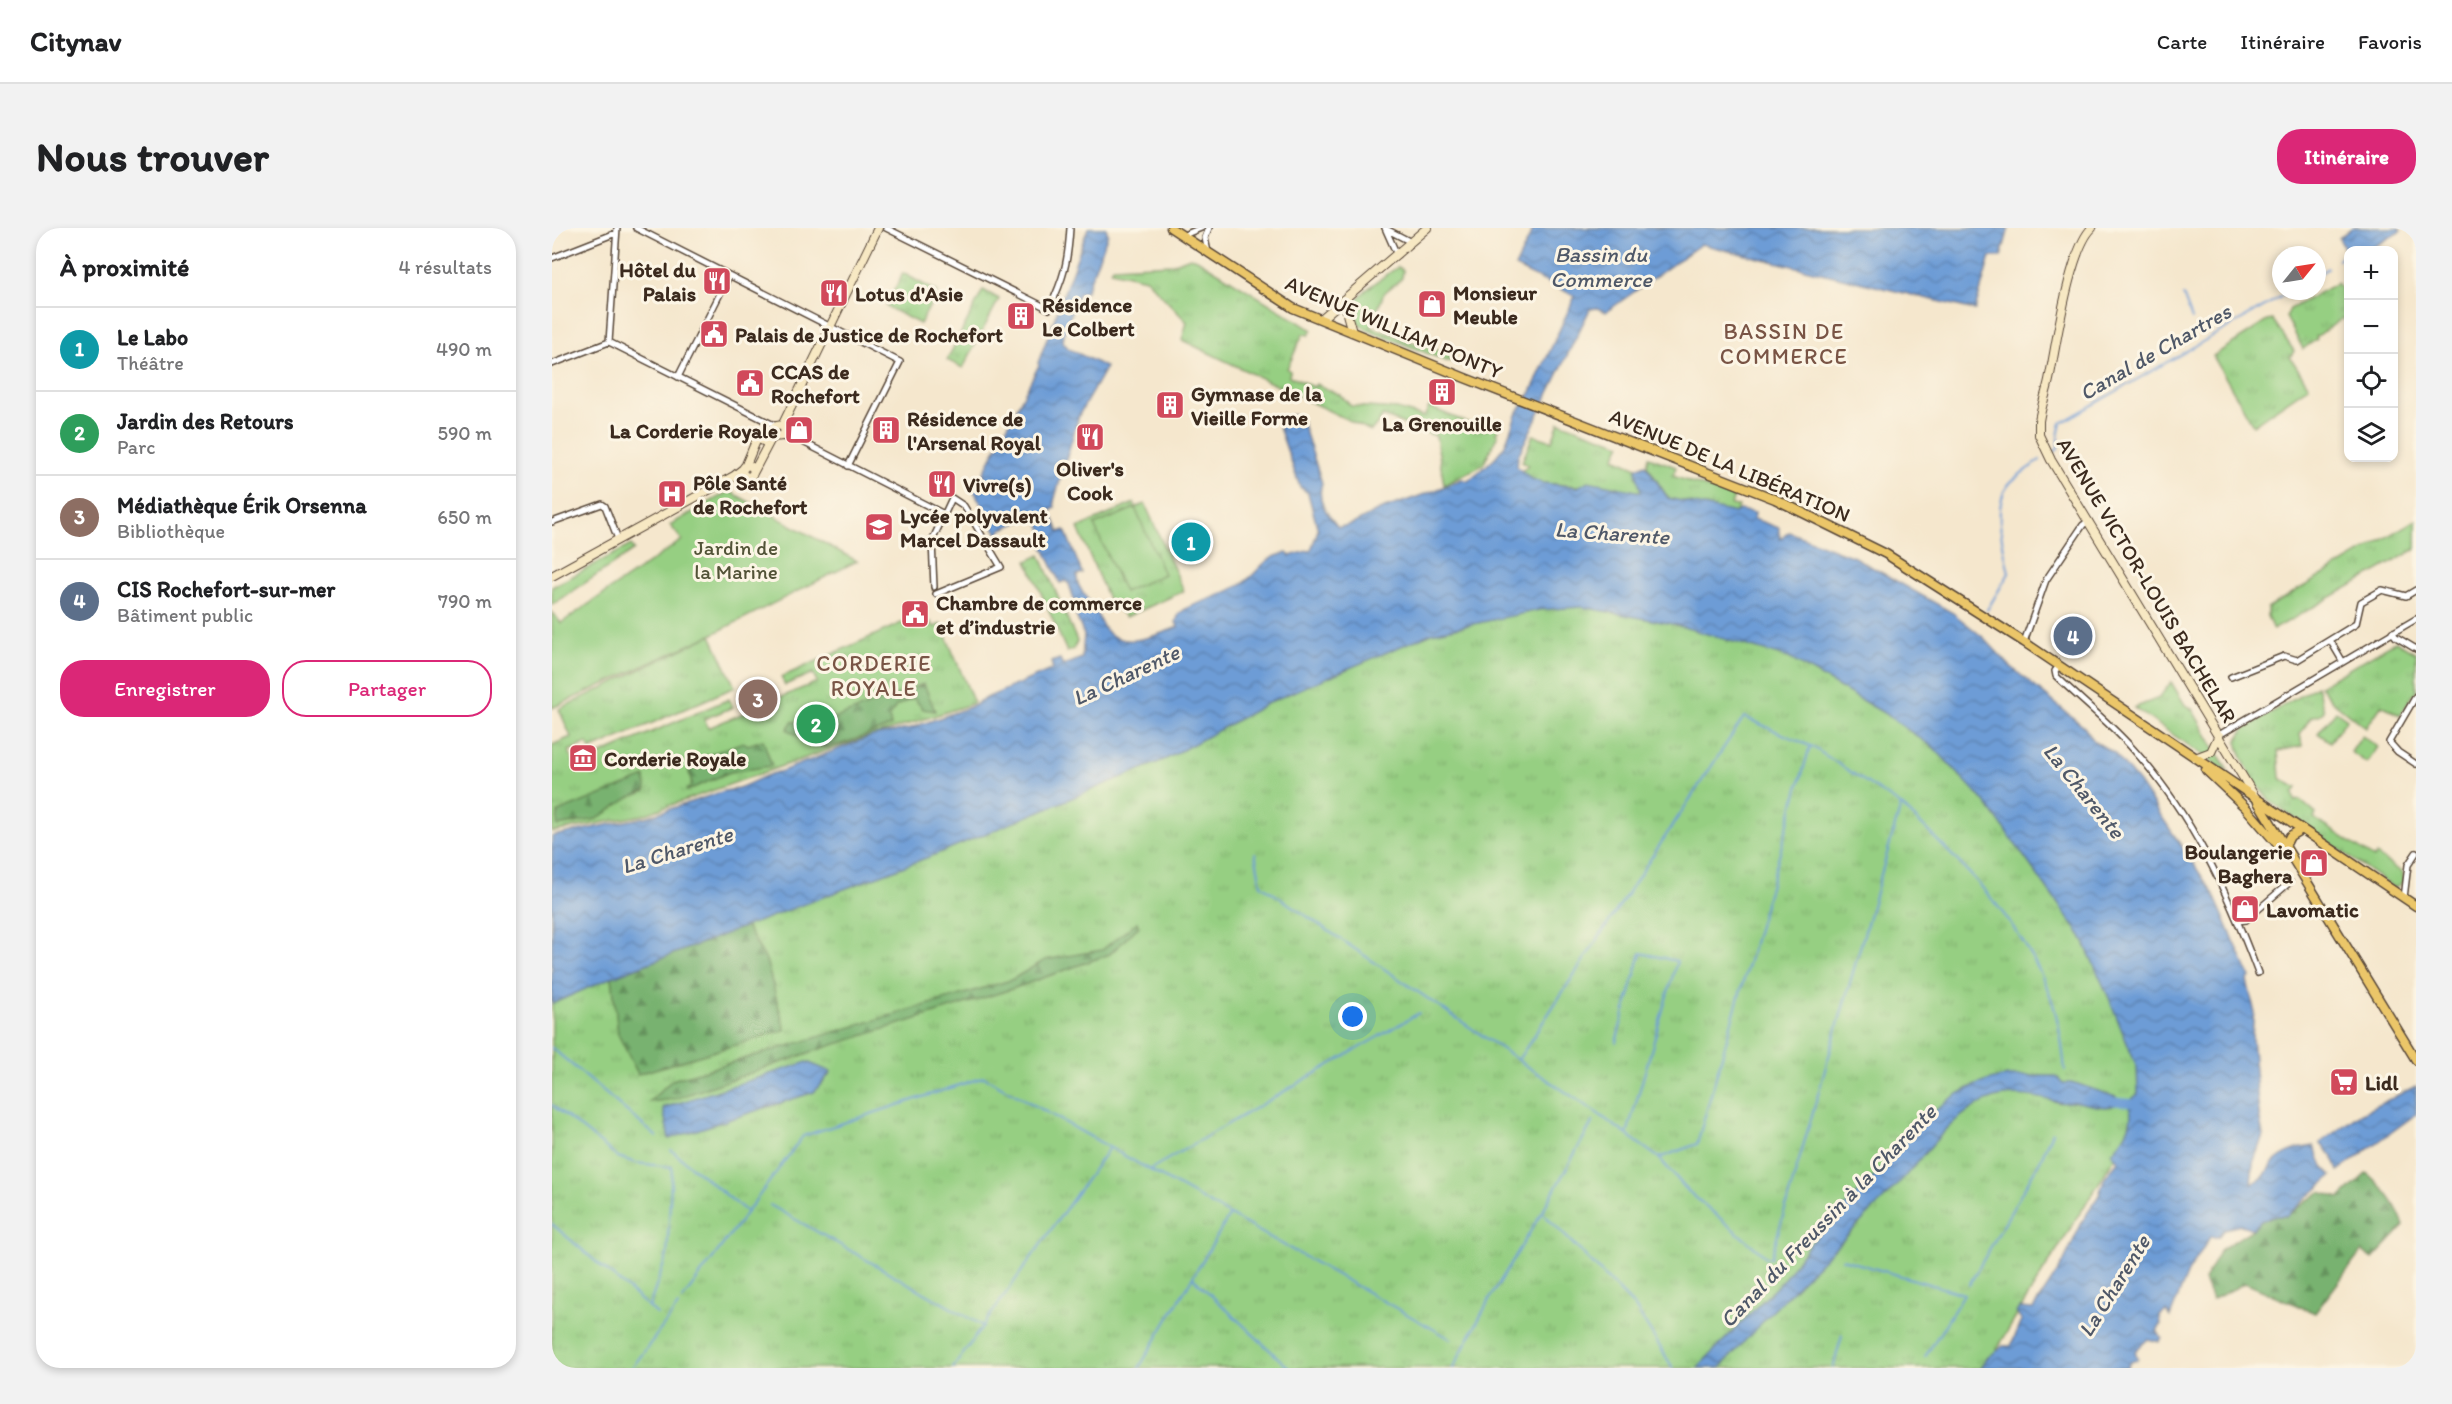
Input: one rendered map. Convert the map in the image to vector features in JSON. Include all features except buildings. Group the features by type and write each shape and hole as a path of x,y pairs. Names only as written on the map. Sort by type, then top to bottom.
{"main road":[{"path":"750,476 777,432 878,228"},
{"name":"AVENUE WILLIAM PONTY","path":"1171,228 1187,236 1198,246 1293,308 1547,410"},
{"path":"1321,319 1427,228"},
{"name":"AVENUE VICTOR-LOUIS BACHELAR","path":"2088,230 2078,251 2061,314 2042,405 2039,429 2044,447 2256,799"},
{"path":"1347,297 1347,314 1352,333"},
{"name":"AVENUE DE LA LIBÉRATION","path":"1547,410 1775,500 1848,534 1922,576 2416,906"},
{"path":"750,476 743,473 744,467 762,431 777,432"},
{"path":"552,576 734,476 744,467"},
{"path":"734,476 750,476"},
{"path":"2195,758 2211,752 2219,735"},
{"path":"2178,747 2233,794 2278,847 2292,859"},
{"path":"2256,799 2416,1060"},
{"path":"2284,846 2290,836 2302,829"}],"street":[{"path":"636,228 900,362 848,466"},
{"path":"886,228 1049,309 1063,279 1068,261 1070,228"},
{"path":"1187,236 1201,228"},
{"path":"1198,246 1205,238 1209,228"},
{"path":"1385,229 1412,242"},
{"path":"1385,229 1397,255"},
{"path":"552,258 616,231 609,342"},
{"path":"1205,238 1208,252"},
{"path":"678,377 729,276"},
{"path":"552,364 609,342 755,417 777,432 795,438 944,514"},
{"path":"755,417 762,431"},
{"path":"933,587 933,541 952,498 964,506 1001,567 936,594"},
{"path":"552,522 602,504 605,506 618,539"},
{"path":"2024,642 2046,580 2083,525 2089,521"},
{"path":"2231,677 2284,656 2297,660 2356,624 2361,602 2382,590 2406,596 2416,590"},
{"path":"2219,735 2416,619"},
{"path":"2392,632 2416,649"},
{"path":"2330,640 2343,662"},
{"path":"2059,666 2055,671 2056,676 2132,748 2159,780 2189,822 2208,855 2238,921 2258,973"},
{"path":"2416,696 2389,742 2398,752 2416,764"},
{"path":"2404,898 2408,865 2416,853"},
{"path":"2238,921 2246,920 2290,882"}],"green space":[{"path":"1190,257 1197,259 1312,330 1309,335 1303,334 1287,369 1290,371 1289,376 1314,387 1316,384 1340,395 1351,406 1397,409 1424,417 1429,407 1486,430 1491,419 1501,424 1483,465 1444,485 1436,436 1383,416 1371,431 1182,340 1187,322 1146,279 1111,271 1113,267 1172,264"},
{"path":"1398,267 1403,270 1402,278 1384,293 1371,327 1449,355 1452,361 1446,361 1366,329 1353,317 1352,309 1361,295"},
{"path":"903,273 937,292 920,324 887,307"},
{"path":"2337,283 2344,293 2344,319 2316,337 2317,339 2303,349 2286,317 2290,309 2306,300 2326,300 2326,289"},
{"path":"983,290 999,299 963,368 947,360"},
{"path":"2273,320 2294,351 2290,357 2309,386 2253,425 2213,356 2267,321"},
{"path":"1559,422 1621,444 1614,458 1637,468 1642,492 1532,480 1522,471 1528,465 1522,462 1533,435 1552,441"},
{"path":"1649,457 1676,467 1673,476 1734,497 1731,505 1739,506 1735,513 1668,498 1647,465"},
{"name":"Jardin de la Marine","path":"729,491 857,561 711,635 552,708 552,612 561,623 682,540 670,525"},
{"path":"1134,503 1136,507 1145,504 1184,591 1126,617 1109,601 1078,528"},
{"path":"1135,508 1164,574 1124,592 1094,525"},
{"path":"2416,520 2416,549 2273,630 2267,616 2267,608"},
{"name":"Jardin de la Marine","path":"631,545 634,550 552,605 552,587"},
{"path":"1040,555 1077,641 1074,649 1067,652 1027,561"},
{"path":"1554,591 1847,657 2105,923 2149,1103 2033,1288 1986,1368 552,1368 552,981 1251,680"},
{"path":"908,620 912,630 931,622 934,627 941,624 974,703 822,752 643,815 552,832 552,745 571,737 559,709 711,635 735,687 590,750 587,743 569,751 578,773 597,765 594,757 729,699 733,707 704,719 708,728 817,682 813,673 785,685 781,677"},
{"path":"2396,641 2416,653 2416,691 2400,715 2382,705 2366,728 2332,701 2320,686"},
{"path":"2171,682 2185,705 2192,709 2229,773 2134,708 2159,698"},
{"path":"924,684 935,711 923,709 914,698 896,706 889,717 891,726 856,739 822,747 808,742 787,729 792,722 812,727"},
{"path":"2317,686 2324,711 2311,717 2300,734 2302,746 2278,751 2280,778 2297,788 2293,793 2295,801 2300,800 2316,814 2314,818 2374,858 2376,855 2403,873 2403,882 2394,888 2270,801 2254,781 2242,757 2237,741 2245,728"},
{"path":"2336,711 2347,719 2330,742 2318,733"},
{"path":"2362,736 2378,747 2367,763 2351,752"},
{"path":"763,740 772,766 730,772 686,791 692,784 689,772 693,761 743,742 748,745"},
{"path":"645,777 646,791 630,797 597,819 557,826 558,812"},
{"path":"1137,922 1138,927 1110,954 1012,989 817,1050 675,1099 649,1102 672,1080 1011,980 1045,960 1102,950"},
{"path":"746,926 766,960 785,1030 638,1074 618,1034 612,977"},
{"path":"2367,1173 2389,1197 2404,1226 2373,1259 2362,1251 2315,1313 2245,1283 2212,1300 2204,1280 2220,1250 2253,1229 2261,1221 2272,1216 2286,1216 2320,1192 2340,1198"}],"water":[{"path":"1088,228 1106,228 1108,234 1086,291 1078,294 1063,342 1069,349 1106,367 1079,415 1054,501 1055,508 1050,511 1059,532 1065,530 1082,573 1077,575 1079,586 1089,602 1092,602 1104,628 1111,635 1120,639 1140,640 1178,627 1176,622 1179,614 1187,608 1238,586 1272,558 1287,553 1290,556 1311,550 1318,530 1308,493 1300,487 1279,427 1287,416 1294,415 1302,421 1322,483 1320,496 1327,512 1338,527 1350,525 1382,509 1462,479 1468,481 1494,459 1505,445 1516,415 1531,392 1575,296 1515,267 1534,228 2009,228 2001,257 1990,257 1975,310 1701,244 1606,312 1597,308 1590,309 1518,456 1517,467 1532,479 1543,483 1578,487 1588,481 1641,492 1636,471 1645,464 1668,498 1735,513 1739,510 1755,513 1754,519 1779,528 1780,539 1789,532 1854,557 1953,613 1984,638 2011,667 2084,727 2094,741 2114,753 2139,783 2213,893 2250,977 2247,981 2254,1009 2252,1038 2263,1136 2253,1163 2251,1183 2264,1177 2274,1162 2283,1155 2314,1146 2323,1166 2332,1176 2286,1216 2272,1216 2261,1221 2253,1229 2241,1225 2224,1229 2218,1237 2210,1237 2188,1272 2170,1317 2166,1311 2160,1316 2161,1325 2157,1331 2162,1338 2159,1342 2148,1339 2135,1351 2138,1359 2129,1363 2128,1368 1981,1368 1987,1358 2003,1346 2011,1346 2022,1320 2016,1313 2019,1308 2033,1309 2062,1265 2083,1220 2099,1195 2104,1179 2118,1161 2112,1153 2125,1135 2130,1123 2129,1101 2138,1094 2137,1068 2081,936 1985,802 1934,748 1882,712 1789,658 1673,624 1582,607 1539,610 1432,633 1272,701 1166,759 934,855 612,977 552,1004 552,836 646,817 739,788 767,775 872,736 908,729 976,705 979,701 1053,669 1051,662 1060,659 1063,666 1082,658 1084,635 1073,608 1076,607 1069,584 1065,581 1060,583 1041,542 1046,539 1036,515 1000,530 998,534 973,489 975,484 979,486 985,475 983,474 1039,365"},
{"path":"2352,228 2399,228 2401,231 2375,246 2344,246 2344,248 2339,238"},
{"path":"807,1062 831,1072 814,1092 669,1139 663,1108"},
{"path":"2007,1076 2056,1076 2063,1083 2075,1083 2116,1097 2119,1103 2103,1107 2010,1095 1995,1098 1966,1112 1941,1135 1897,1185 1788,1295 1720,1368 1697,1368 1783,1280 1809,1245 1935,1111 1968,1088"},
{"path":"2416,1086 2416,1114 2338,1171 2333,1157 2320,1143 2360,1114"}],"waterway":[{"name":"Canal de Chartres","path":"2338,260 2344,255"},
{"path":"2183,295 2192,319"},
{"name":"Canal de Chartres","path":"2054,452 2058,449 2061,423 2275,300"},
{"name":"Canal de Chartres","path":"1987,610 2009,573 2000,527 2001,503 2004,493 2012,481 2040,460"},
{"path":"1255,853 1261,885 1518,1060 1744,717 1810,746 1697,1144 1659,1158 1518,1060"},
{"path":"1659,1158 1688,1191 1766,1257 1771,1258 1901,805 1811,746"},
{"path":"1901,805 1983,888 2018,934 2033,959 2054,1006 2065,1070"},
{"path":"1616,1042 1641,953 1677,961 1627,1134"},
{"path":"1149,1170 1419,1013"},
{"path":"552,1048 657,1137"},
{"path":"682,1300 803,1136 984,1077 1451,1339"},
{"name":"Canal du Freussin à la Charente","path":"2111,1101 2138,1104"},
{"path":"552,1105 618,1157 636,1163 672,1167 667,1255 649,1307"},
{"path":"1542,1212 1593,1121"},
{"path":"1969,1285 2041,1159 2052,1132"},
{"path":"953,1368 1109,1148"},
{"path":"671,1150 747,1212"},
{"path":"770,1205 983,1326"},
{"path":"1453,1368 1489,1300 1542,1212 1635,1307 1673,1368"},
{"path":"1139,1368 1229,1216"},
{"path":"552,1224 657,1314"},
{"path":"1842,1259 1964,1294 1925,1357"},
{"path":"1193,1278 1289,1368"},
{"path":"632,1368 678,1306"},
{"path":"1833,1368 1842,1335"}],"place":[{"name":"Hôtel du Palais","path":"717,281"},
{"name":"Lotus d'Asie","path":"834,293"},
{"name":"Monsieur Meuble","path":"1432,304"},
{"name":"Résidence Le Colbert","path":"1021,316"},
{"name":"Palais de Justice de Rochefort","path":"714,334"},
{"name":"CCAS de Rochefort","path":"750,383"},
{"name":"La Grenouille","path":"1442,392"},
{"name":"Gymnase de la Vieille Forme","path":"1170,405"},
{"name":"La Corderie Royale","path":"799,430"},
{"name":"Résidence de l'Arsenal Royal","path":"886,430"},
{"name":"Oliver's Cook","path":"1090,437"},
{"name":"Vivre(s)","path":"942,484"},
{"name":"Pôle Santé de Rochefort","path":"672,494"},
{"name":"Lycée polyvalent Marcel Dassault","path":"879,527"},
{"name":"Le Labo","path":"1191,542"},
{"name":"Chambre de commerce et d’industrie","path":"915,614"},
{"name":"CIS Rochefort-sur-mer","path":"2073,636"},
{"name":"Médiathèque Érik Orsenna","path":"758,699"},
{"name":"Jardin des Retours","path":"816,724"},
{"name":"Corderie Royale","path":"583,758"},
{"name":"Boulangerie Baghera","path":"2314,863"},
{"name":"Lavomatic","path":"2245,909"},
{"name":"Lidl","path":"2344,1082"}],"district":[{"name":"BASSIN DE COMMERCE","path":"1784,344"},
{"name":"CORDERIE ROYALE","path":"874,676"}],"water label":[{"name":"Bassin du Commerce","path":"1601,266"},
{"name":"La Charente","path":"1612,533"},
{"name":"La Charente","path":"1126,675"},
{"name":"La Charente","path":"2084,791"},
{"name":"La Charente","path":"677,850"},
{"name":"La Charente","path":"2114,1286"}]}
